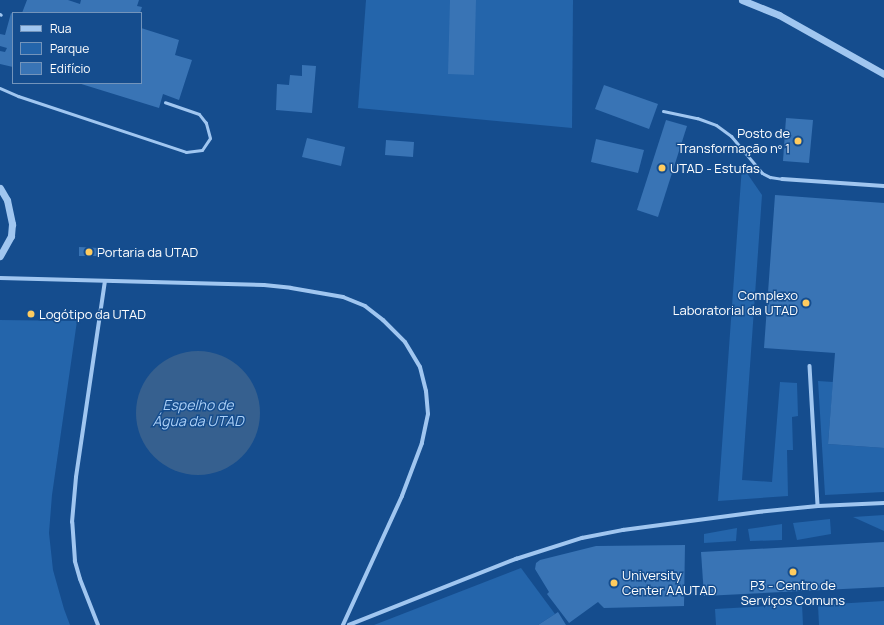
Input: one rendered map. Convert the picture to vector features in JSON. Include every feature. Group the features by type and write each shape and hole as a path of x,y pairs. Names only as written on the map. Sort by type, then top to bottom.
{"street":[{"path":"742,0 779,15 884,74"},
{"path":"782,179 884,186"},
{"path":"0,188 7,200 12,224 10,236 0,256"},
{"path":"0,278 264,285 292,288 343,297 366,306 383,320 405,342 420,367 426,391 428,414 422,443 402,496 343,625"},
{"path":"98,625 80,579 75,561 72,522 76,477 105,281"},
{"path":"810,366 818,506"},
{"path":"348,625 516,559 582,538 690,520 818,506 884,503"}],"lane":[{"path":"0,88 18,96 186,152 202,150 210,138 206,122 199,114 165,102"},
{"path":"663,111 697,118 716,125 731,136 762,173 770,178 782,179"}],"green space":[{"path":"366,0 573,0 572,128 358,108"},
{"path":"742,166 762,195 742,480 772,482 780,382 797,383 798,416 792,417 793,450 787,450 788,496 718,501"},
{"path":"0,320 77,321 52,495 49,533 53,570 70,625 0,625"},
{"path":"818,381 833,382 828,444 884,448 884,492 825,495"},
{"path":"884,515 884,531 853,517"},
{"path":"830,519 831,534 797,540 793,523"},
{"path":"782,524 782,540 750,541 748,529"},
{"path":"737,528 736,541 704,543 704,534"},
{"path":"521,568 555,614 538,625 374,625"},
{"path":"884,601 884,625 819,625 818,605"},
{"path":"802,604 803,625 716,625 715,609"}],"water":[{"name":"Espelho de Água da UTAD","path":"198,351 210,352 222,356 242,369 255,389 259,401 259,425 255,437 242,457 222,470 210,474 198,475 186,474 174,470 154,457 141,437 137,425 136,413 137,401 141,389 154,369 174,356 186,352"}],"building":[{"path":"27,0 68,0 80,4 81,0 139,0 137,6 142,7 140,12 22,12"},
{"path":"450,0 476,0 474,75 448,74"},
{"path":"11,13 12,67 0,64 0,51 5,52 7,48 0,46 0,34 5,35"},
{"path":"142,28 179,40 175,55 192,60 179,100 163,94 159,108 81,84 142,84"},
{"path":"302,65 316,66 312,113 276,110 277,84 289,85 290,75 302,76"},
{"name":"UTAD - Estufas","path":"604,85 658,104 649,129 595,109"},
{"name":"Posto de Transformação nº 1","path":"786,118 813,120 809,163 783,161"},
{"name":"UTAD - Estufas","path":"666,120 687,126 658,217 637,210"},
{"path":"307,138 345,147 341,166 302,157"},
{"name":"UTAD - Estufas","path":"596,139 644,150 638,173 591,162"},
{"path":"386,140 414,142 413,157 385,155"},
{"path":"775,195 884,203 884,448 828,444 835,353 764,348"},
{"name":"Portaria da UTAD","path":"79,247 99,248 99,256 79,256"},
{"name":"P3 - Centro de Serviços Comuns","path":"884,542 884,587 704,596 701,552"},
{"name":"University Center AAUTAD","path":"685,545 684,606 604,608 598,602 569,623 547,594 549,592 535,569 536,563 540,560 596,546"},
{"path":"558,612 566,625 538,625 555,614"}],"place":[{"name":"Posto de Transformação nº 1","path":"798,141"},
{"name":"UTAD - Estufas","path":"662,168"},
{"name":"Portaria da UTAD","path":"89,252"},
{"name":"Complexo Laboratorial da UTAD","path":"806,303"},
{"name":"Logótipo da UTAD","path":"31,314"},
{"name":"P3 - Centro de Serviços Comuns","path":"793,572"},
{"name":"University Center AAUTAD","path":"614,583"}]}
